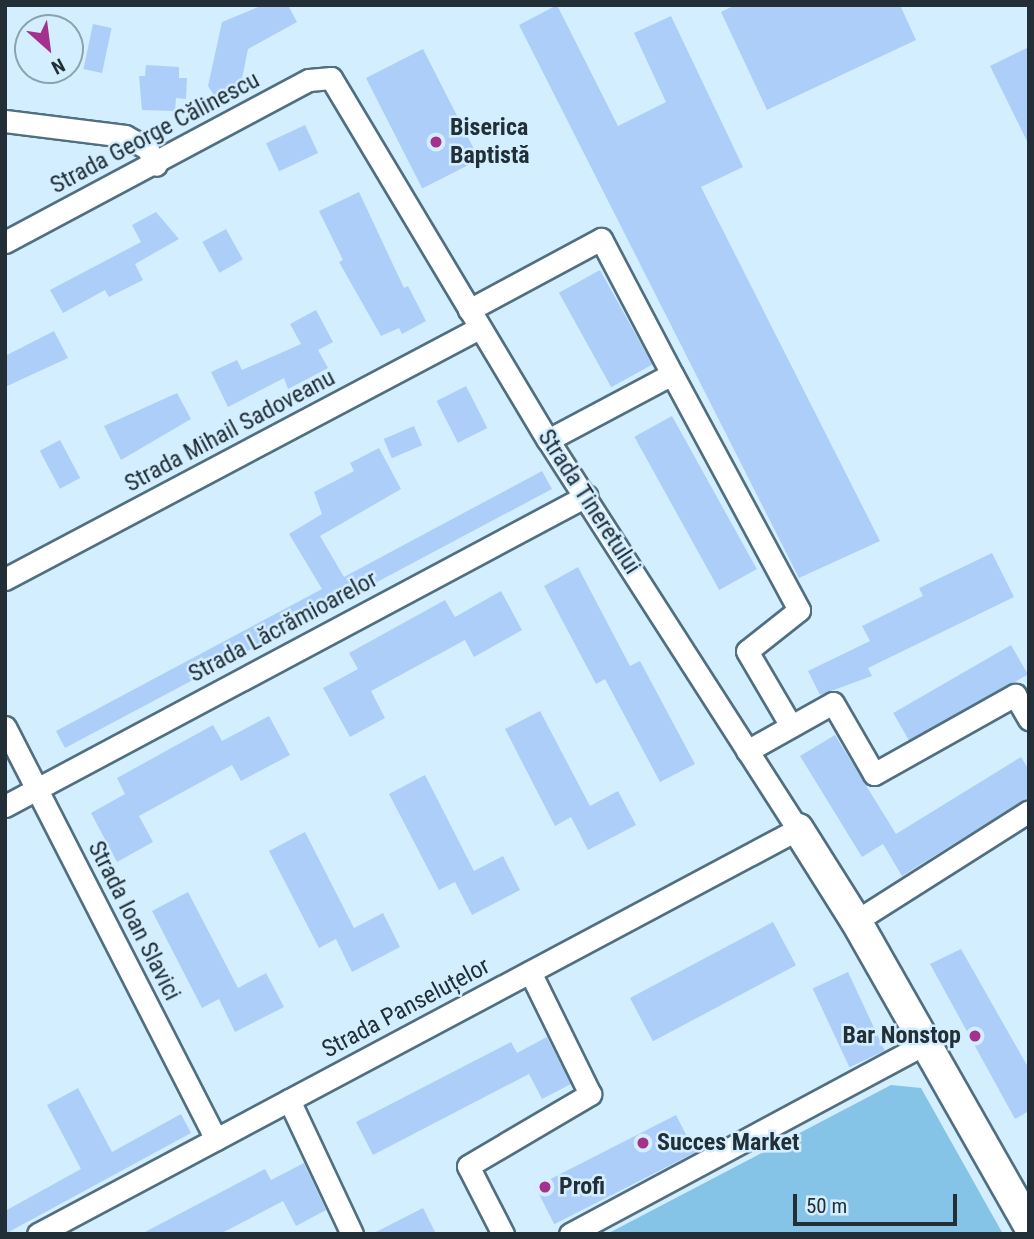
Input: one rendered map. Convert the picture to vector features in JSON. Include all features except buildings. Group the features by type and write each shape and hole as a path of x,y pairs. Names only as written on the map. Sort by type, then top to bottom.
{"street":[{"name":"Strada George Călinescu","path":"5,242 156,165 309,80 331,78"},
{"name":"Strada Tineretului","path":"331,78 548,440 856,921 1029,1225"},
{"path":"5,121 125,136 147,148 156,165"},
{"name":"Strada Mihail Sadoveanu","path":"5,579 474,319 601,239 672,373"},
{"path":"548,440 672,373 799,610 747,651 790,726"},
{"name":"Strada Lăcrămioarelor","path":"5,806 586,496"},
{"path":"747,751 833,702 874,775 1015,695 1029,719"},
{"name":"Strada Ioan Slavici","path":"5,727 216,1139"},
{"path":"856,921 1029,811"},
{"name":"Strada Panseluțelor","path":"50,1231 216,1139 798,829"},
{"path":"503,1234 468,1166 590,1094 530,972"},
{"path":"570,1234 925,1044"},
{"path":"289,1100 352,1234"}],"shaded area":[{"path":"891,1085 921,1088 1003,1234 607,1234"}],"place":[{"name":"Biserica Baptistă","path":"436,142"},
{"name":"Bar Nonstop","path":"975,1036"},
{"name":"Succes Market","path":"643,1143"},
{"name":"Profi","path":"545,1187"}]}
